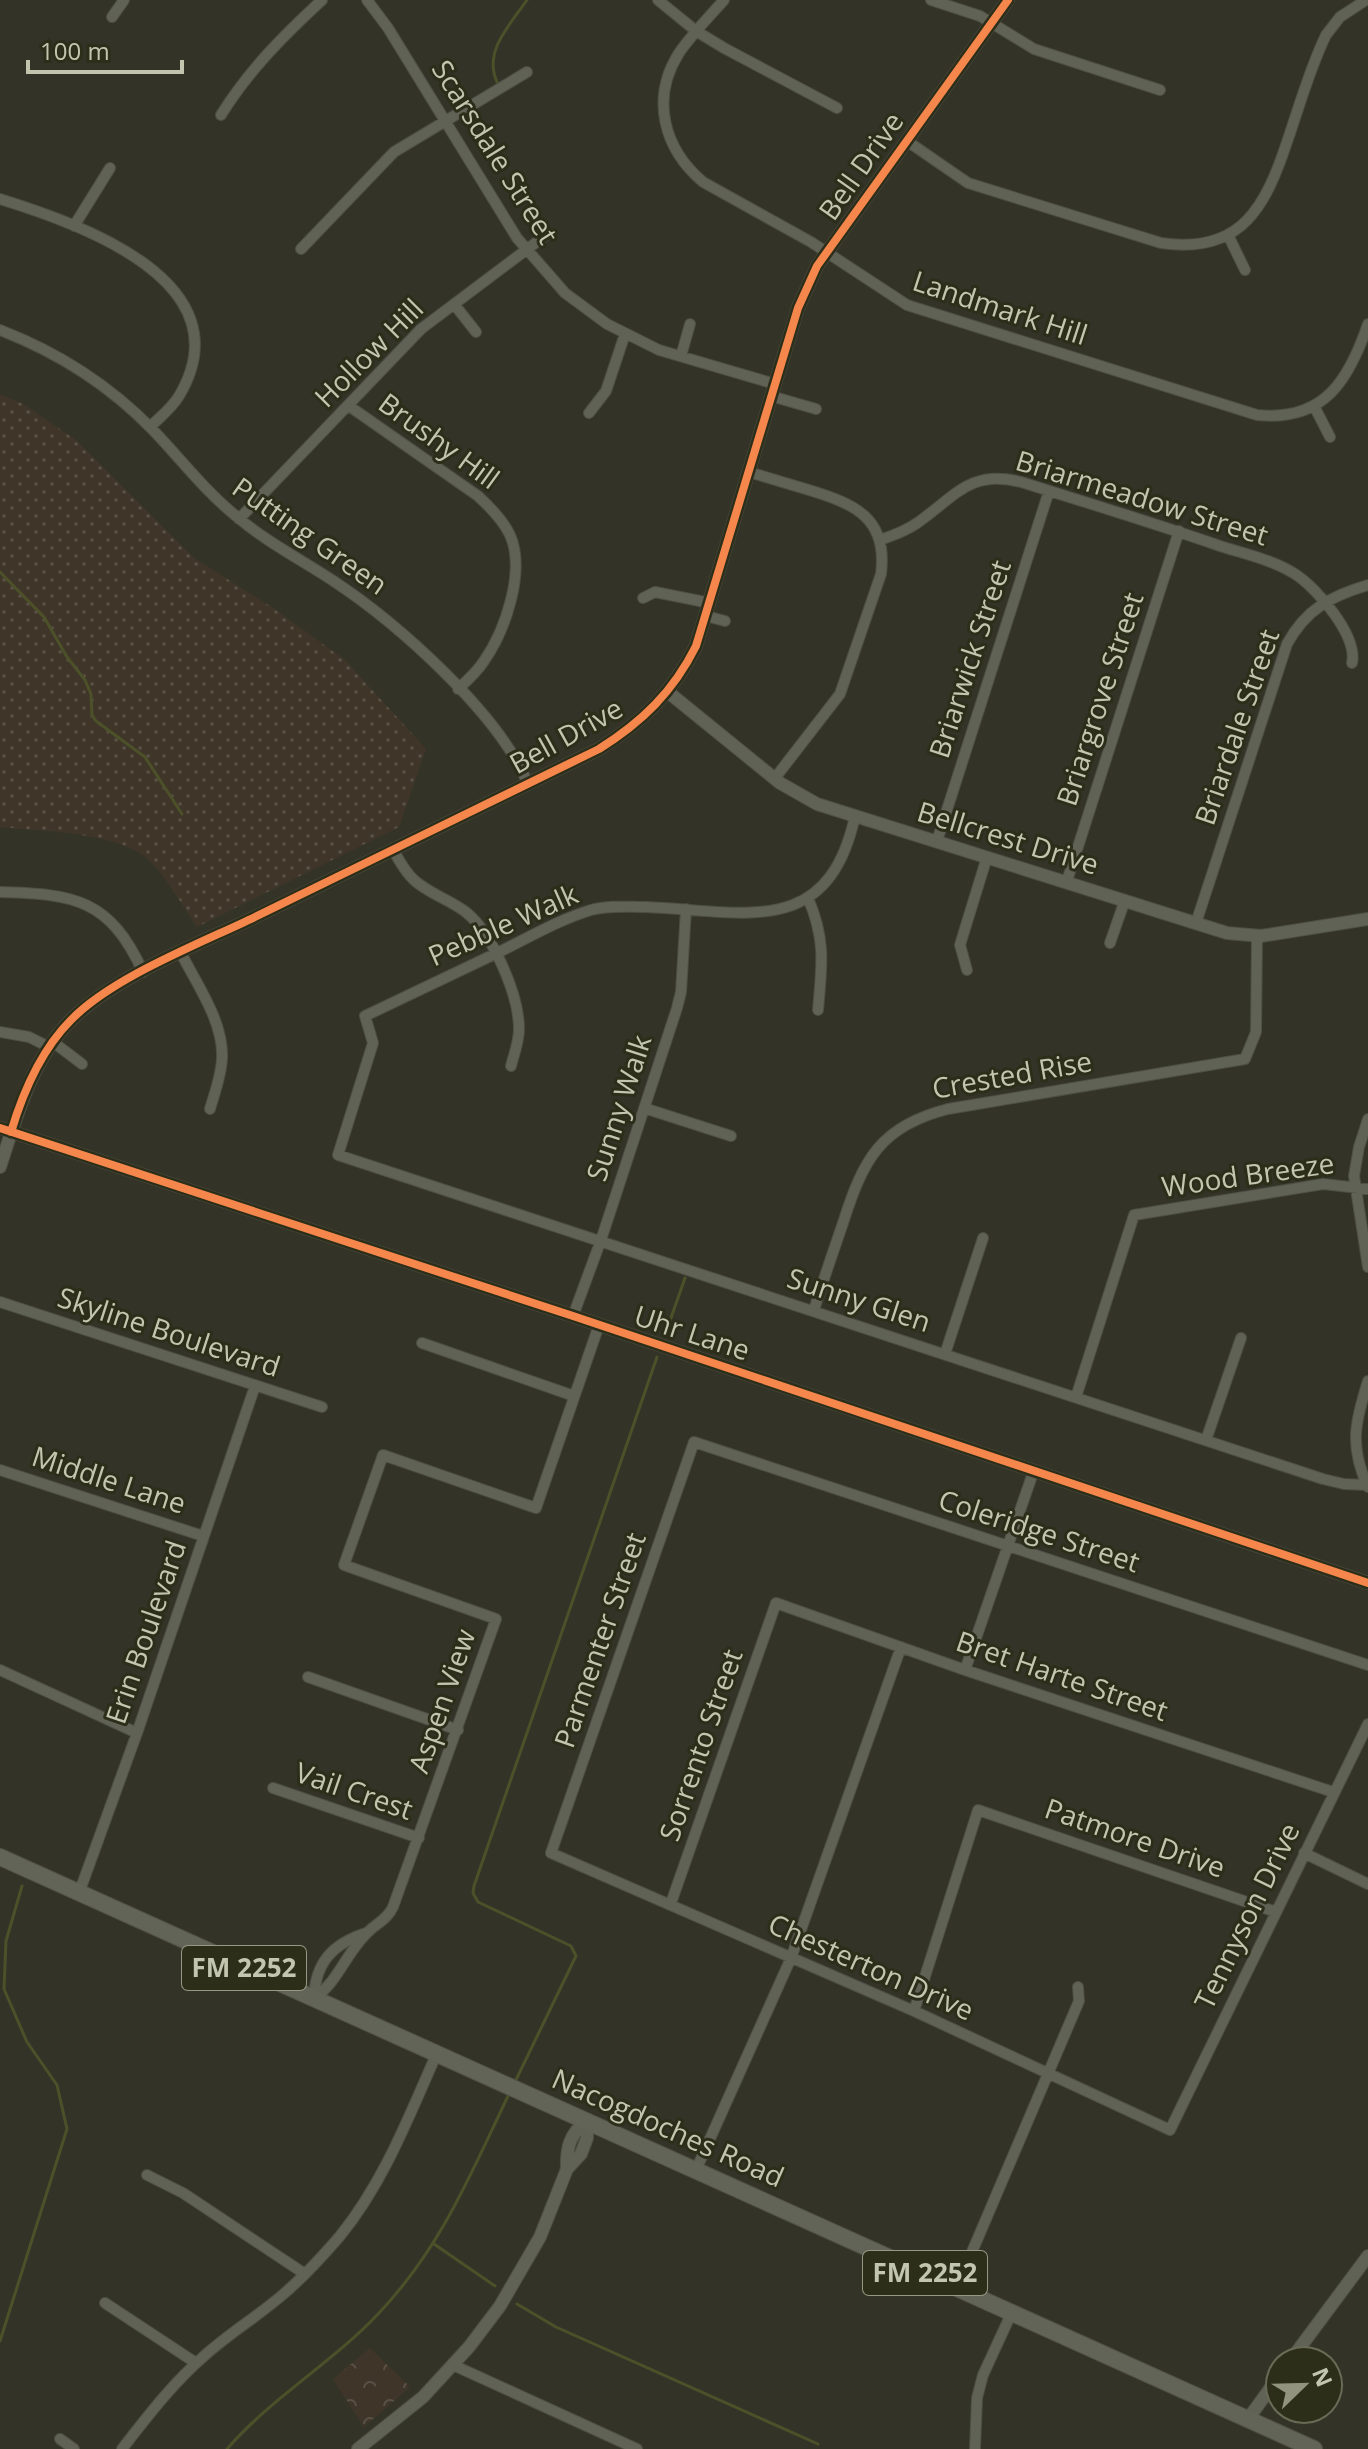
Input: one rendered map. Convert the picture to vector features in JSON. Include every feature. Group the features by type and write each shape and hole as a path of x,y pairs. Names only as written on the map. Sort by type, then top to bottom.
{"main road":[{"name":"Nacogdoches Road","path":"0,1857 1314,2449"}],"street":[{"path":"112,17 124,0"},
{"path":"221,115 234,93 277,42 322,0"},
{"path":"658,0 696,31 837,108"},
{"path":"696,31 724,0"},
{"path":"931,0 991,23 1034,49 1160,90"},
{"name":"Bell Drive","path":"0,1167 6,1130 33,1074 71,1020 94,1001 181,953 528,784 619,736 656,707 687,664 708,610 808,282 1008,0"},
{"path":"907,141 968,183 1161,243 1195,246 1228,235 1242,226 1267,195 1326,35 1340,17 1366,0"},
{"name":"Scarsdale Street","path":"372,2 527,251 565,293 587,311 659,350 773,390 816,409"},
{"name":"Landmark Hill","path":"696,31 677,57 663,109 665,127 677,154 703,182 827,252 907,305 1257,415 1286,415 1314,406"},
{"path":"301,249 394,152 527,72"},
{"path":"74,226 110,168"},
{"path":"0,199 43,212 74,226 149,265 173,286 188,312 195,352 188,377 172,405 150,427"},
{"name":"Hollow Hill","path":"239,519 421,329 546,235"},
{"path":"1228,235 1245,270"},
{"path":"454,304 476,332"},
{"path":"681,356 690,324"},
{"path":"1330,437 1314,406 1336,389 1348,373 1368,324"},
{"name":"Putting Green","path":"0,330 44,349 84,372 123,401 211,495 239,519 364,602 401,631 505,741 528,784"},
{"path":"589,413 606,391 625,334"},
{"name":"Brushy Hill","path":"349,406 478,496 492,509 511,537 515,572 509,606 490,652 476,673 458,689"},
{"path":"749,472 842,500 859,510 869,520 880,540 883,557 881,574 846,682 775,778"},
{"name":"Briarmeadow Street","path":"880,540 910,527 953,493 981,480 1013,480 1179,531 1285,569 1310,586 1348,635 1352,663"},
{"name":"Briarwick Street","path":"937,841 1049,491"},
{"name":"Briargrove Street","path":"1067,881 1179,531"},
{"name":"Briardale Street","path":"1196,923 1287,644 1296,627 1323,602 1368,585"},
{"path":"643,598 655,592 708,610 725,621"},
{"name":"Bellcrest Drive","path":"668,692 805,799 855,816 1227,933 1257,936 1368,919"},
{"name":"Pebble Walk","path":"338,1155 373,1043 365,1016 572,916 603,907 770,912 789,908 828,883 849,843 855,816"},
{"path":"393,850 415,881 452,902 480,926 495,953 518,1011 517,1043 511,1066"},
{"path":"967,970 960,945 987,857"},
{"path":"0,892 52,893 94,908 116,927 143,972"},
{"path":"808,898 822,939 818,1010"},
{"path":"1110,943 1125,900"},
{"name":"Sunny Walk","path":"573,1316 601,1240 681,992 686,909"},
{"name":"Crested Rise","path":"814,1310 864,1165 878,1146 904,1125 948,1109 1245,1059 1256,1032 1257,936"},
{"path":"181,953 216,1021 221,1040 221,1070 210,1109"},
{"path":"0,1032 51,1045 82,1064"},
{"path":"644,1108 731,1136"},
{"path":"1368,1119 1356,1161 1355,1186 1368,1267"},
{"name":"Uhr Lane","path":"6,1130 573,1316 1368,1583"},
{"name":"Sunny Glen","path":"338,1155 1323,1479 1367,1486"},
{"name":"Wood Breeze","path":"1076,1397 1134,1215 1323,1184 1368,1189"},
{"path":"945,1354 983,1238"},
{"name":"Skyline Boulevard","path":"0,1302 322,1407"},
{"name":"Aspen View","path":"314,1999 330,1987 366,1933 390,1913 496,1619 344,1565 383,1455 536,1508 599,1325"},
{"path":"1206,1440 1241,1338"},
{"path":"422,1343 574,1396"},
{"path":"1367,1486 1355,1442 1356,1423 1368,1381"},
{"name":"Erin Boulevard","path":"79,1893 255,1386"},
{"name":"Coleridge Street","path":"694,1442 1368,1665"},
{"name":"Parmenter Street","path":"551,1853 694,1442"},
{"name":"Middle Lane","path":"0,1470 203,1536"},
{"path":"965,1670 1034,1470"},
{"name":"Bret Harte Street","path":"776,1603 965,1670 1333,1792"},
{"name":"Sorrento Street","path":"671,1903 776,1603"},
{"path":"696,2170 791,1958 901,1647"},
{"path":"0,1670 137,1733"},
{"path":"308,1677 458,1730"},
{"name":"Tennyson Drive","path":"1170,2130 1368,1724"},
{"name":"Vail Crest","path":"273,1788 419,1838"},
{"name":"Patmore Drive","path":"914,2011 978,1810 1276,1912"},
{"name":"Chesterton Drive","path":"551,1853 914,2011 1170,2130"},
{"path":"1304,1853 1368,1884"},
{"name":"Aspen View","path":"314,1999 315,1980 332,1950 366,1933"},
{"path":"957,2287 1079,2001 1078,1987"},
{"path":"122,2449 196,2363 278,2298 341,2235 373,2188 395,2147 437,2053"},
{"path":"358,2449 423,2397 500,2306 540,2237 567,2169 566,2150 574,2132 587,2120"},
{"path":"147,2175 183,2193 305,2274"},
{"path":"1303,2345 1364,2269 1368,2256"},
{"path":"105,2303 196,2363"},
{"path":"975,2449 977,2398 983,2375 1012,2312"},
{"path":"453,2365 637,2449"},
{"path":"1248,2419 1264,2397"},
{"path":"60,2439 74,2449"}],"green space":[{"path":"0,394 23,404 76,440 194,558 273,608 345,660 426,749 399,827 197,927 163,876 137,851 79,835 0,827"},
{"path":"370,2348 410,2387 364,2427 333,2379"},
{"path":"369,2357 380,2370 352,2394 341,2381"},
{"path":"386,2377 397,2390 369,2414 358,2401"}],"waterway":[{"path":"497,82 493,60 496,49 527,0"},
{"path":"0,572 44,617 67,657 85,680 96,721 145,757 182,814"},
{"path":"666,1332 685,1278"},
{"path":"514,2084 576,1956 571,1946 478,1902 473,1893 474,1886 657,1357"},
{"path":"0,2341 67,2129 57,2085 27,2042 4,1989 6,1941 22,1886"},
{"path":"227,2449 263,2413 360,2332 400,2289 437,2237 509,2094"},
{"path":"434,2244 495,2286"},
{"path":"517,2304 556,2327 818,2444"}],"cycle path":[{"path":"11,1132 27,1087 42,1058 60,1032 89,1004 158,962 599,749 643,717 667,692 696,646 798,308 817,266 1008,0"},
{"path":"0,1128 573,1316 1368,1583"}]}
